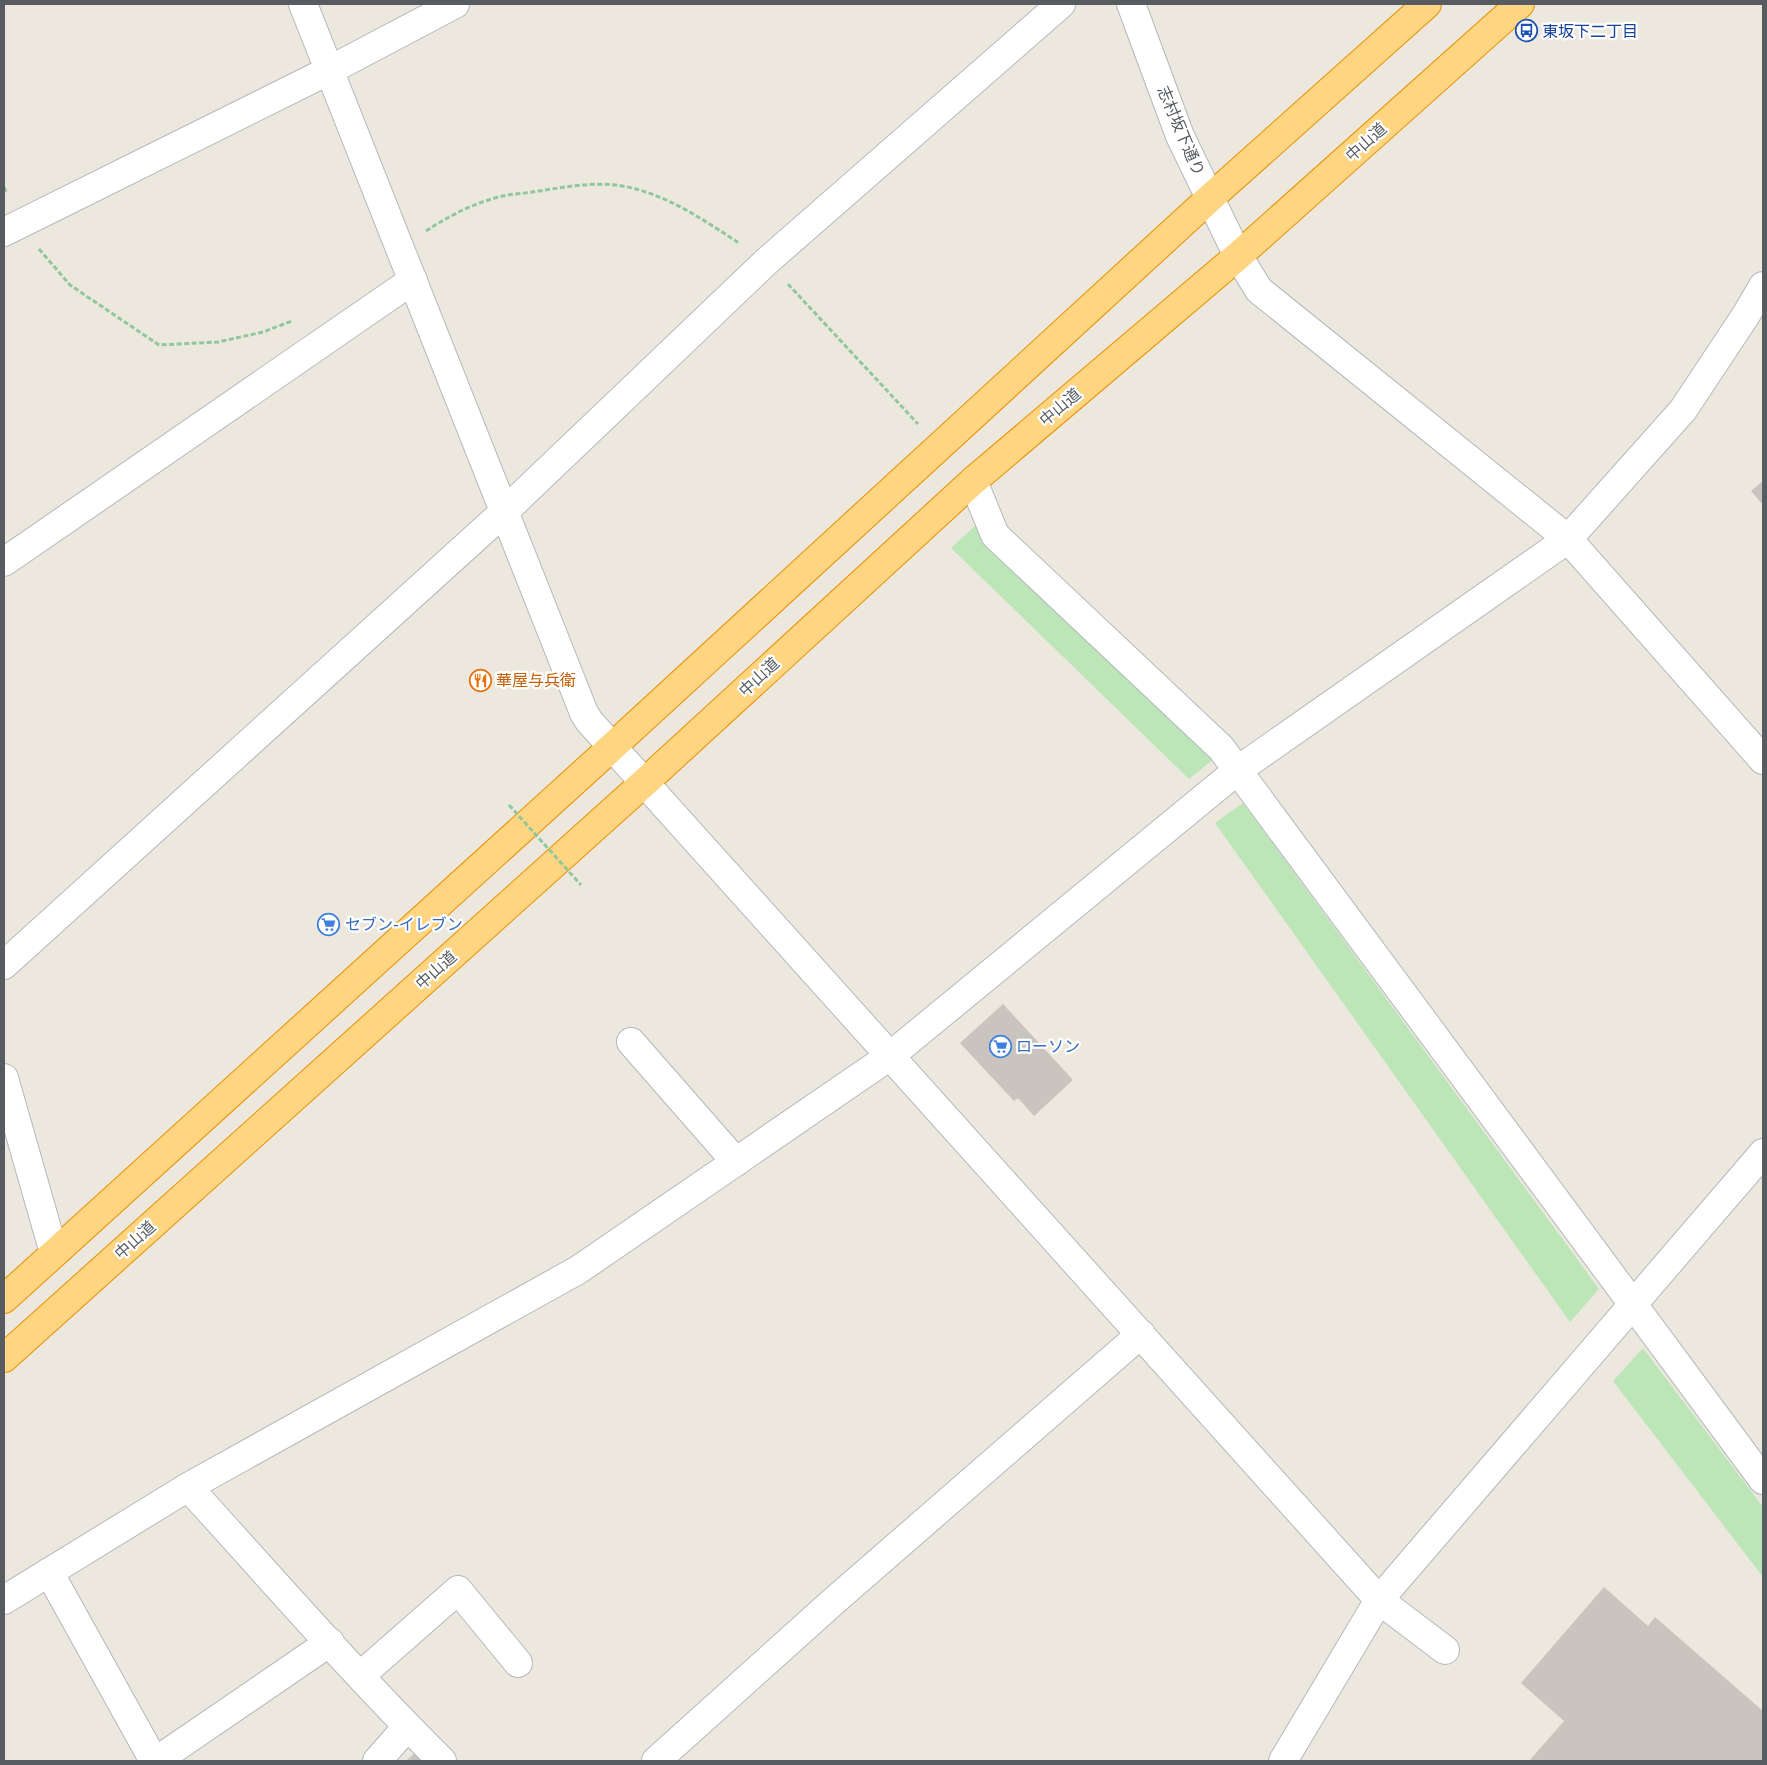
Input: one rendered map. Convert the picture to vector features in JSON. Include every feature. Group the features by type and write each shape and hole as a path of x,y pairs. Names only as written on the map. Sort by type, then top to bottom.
{"highway":[{"path":"4,1299 612,747 1210,198 1427,4"},
{"name":"中山道","path":"4,1358 645,782 973,480 1238,256 1520,4"}],"street":[{"path":"303,4 584,713 589,721 1379,1600 1445,1650"},
{"path":"4,965 504,511 767,261 1062,4"},
{"name":"志村坂下通り","path":"1131,4 1180,136 1238,256 1259,290 1568,540 1763,760"},
{"path":"12,227 330,70 447,5"},
{"path":"4,562 412,280"},
{"path":"4,1600 188,1486 578,1270 890,1056 1238,770 1568,540 1683,410 1763,286"},
{"path":"973,480 995,536 1220,748 1238,770 1763,1480"},
{"path":"631,1042 736,1162"},
{"path":"4,1078 54,1252"},
{"path":"1283,1761 1379,1600 1763,1153"},
{"path":"656,1761 835,1600 1141,1334"},
{"path":"188,1486 407,1727 442,1761"},
{"path":"49,1572 155,1761 330,1642"},
{"path":"360,1676 458,1590 518,1663"},
{"path":"377,1761 407,1727"}],"path":[{"path":"401,249 440,222 465,208 496,197 580,185 616,185 640,191 666,200 695,215 767,261 921,428"},
{"path":"4,187 12,227 38,248 70,285 159,345 218,342 263,332 297,320"},
{"path":"509,805 581,885"}],"green space":[{"path":"975,526 1214,759 1189,779 951,548"},
{"path":"1243,803 1599,1289 1570,1322 1215,823"},
{"path":"1643,1348 1763,1507 1763,1577 1613,1381"}],"building":[{"path":"1763,481 1763,505 1751,491"},
{"path":"1003,1004 1073,1080 1034,1116 1018,1098 1014,1101 960,1043"},
{"path":"1604,1587 1648,1626 1655,1617 1763,1711 1763,1761 1529,1761 1564,1721 1521,1683"},
{"path":"417,1751 426,1761 406,1761"}],"place":[{"name":"東坂下二丁目","path":"1526,31"},
{"name":"華屋与兵衛","path":"480,680"},
{"name":"セブン-イレブン","path":"329,924"},
{"name":"ローソン","path":"1000,1046"}]}
